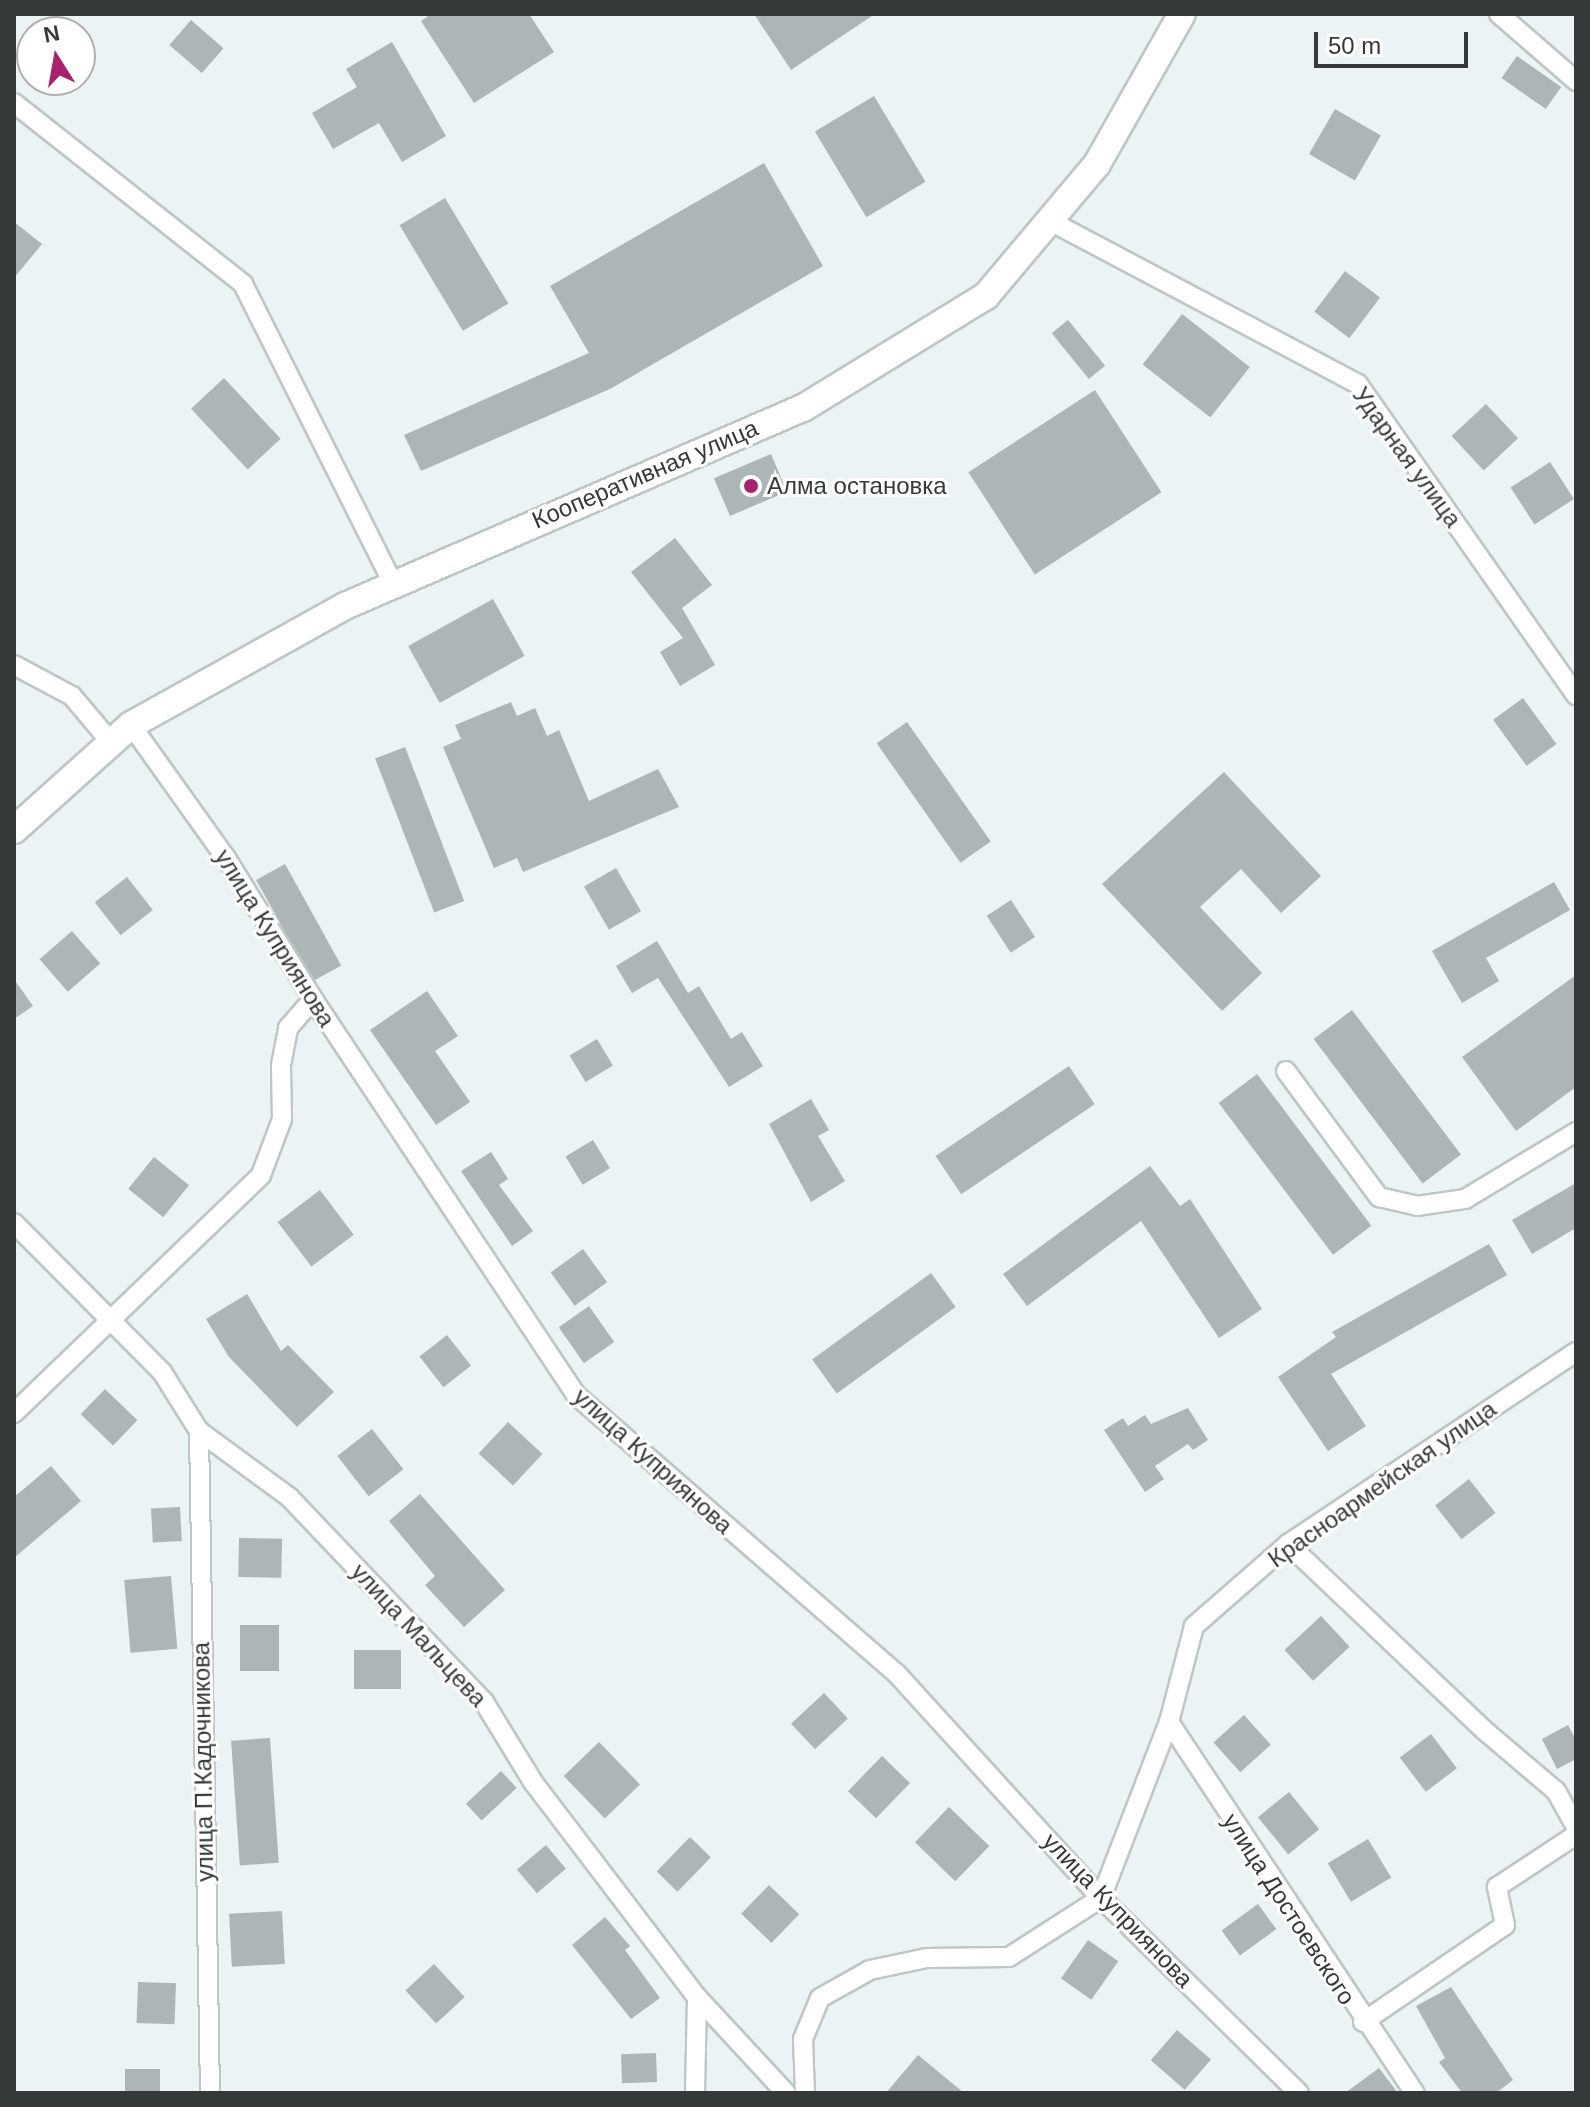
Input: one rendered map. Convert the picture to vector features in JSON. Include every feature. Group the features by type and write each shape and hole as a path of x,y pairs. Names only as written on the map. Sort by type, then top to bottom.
{"main road":[{"name":"Кооперативная улица","path":"14,830 109,740 131,725 392,582 803,408 986,296 1097,164 1182,14"}],"street":[{"path":"1499,14 1576,81"},
{"path":"14,103 243,284 392,582"},
{"name":"Ударная улица","path":"1050,221 1358,384 1576,695"},
{"path":"14,665 72,696 109,740"},
{"name":"улица Куприянова","path":"131,725 226,858 313,999 576,1395 897,1674 1101,1898 1299,2093"},
{"path":"14,1413 261,1175 282,1119 281,1065 288,1028 313,999"},
{"path":"1286,1071 1379,1197 1417,1206 1465,1199 1576,1132"},
{"name":"улица Мальцева","path":"14,1223 108,1323 162,1372 199,1431 289,1497 484,1702 533,1782 697,1997 786,2093"},
{"name":"Красноармейская улица","path":"1101,1898 1169,1722 1194,1626 1288,1544 1576,1352"},
{"name":"улица П.Кадочникова","path":"199,1431 210,2093"},
{"path":"1288,1544 1484,1730 1556,1791 1576,1827"},
{"name":"улица Достоевского","path":"1169,1722 1363,2022 1415,2093"},
{"path":"1363,2022 1505,1925 1497,1887 1576,1835"},
{"path":"805,2093 803,2039 820,1998 870,1970 927,1958 1009,1957 1101,1898"},
{"path":"695,2093 697,1997"}],"building":[{"path":"431,14 529,14 554,52 474,103 421,21"},
{"path":"754,14 875,14 791,70"},
{"path":"191,20 223,48 202,73 169,45"},
{"path":"392,42 446,136 402,162 379,123 333,149 312,113 357,87 346,69"},
{"path":"1517,56 1561,87 1546,109 1502,78"},
{"path":"874,96 926,182 866,217 815,132"},
{"path":"1335,109 1381,136 1355,181 1309,154"},
{"path":"764,163 823,266 610,389 421,471 404,435 589,353 550,286"},
{"path":"445,198 508,303 463,331 400,225"},
{"path":"14,222 42,244 14,278"},
{"path":"1345,271 1380,297 1349,338 1314,312"},
{"path":"1182,314 1250,367 1210,417 1143,364"},
{"path":"1068,320 1105,366 1089,379 1052,333"},
{"path":"224,378 281,439 248,469 191,409"},
{"path":"1095,390 1161,492 1035,575 968,472"},
{"path":"1486,404 1518,438 1484,470 1452,436"},
{"name":"Алма остановка","path":"771,454 787,492 730,516 714,478"},
{"path":"1550,462 1574,499 1535,524 1511,488"},
{"path":"675,538 712,585 682,608 715,665 680,686 660,652 683,638 631,572"},
{"path":"493,599 525,656 440,703 408,646"},
{"path":"1523,698 1557,744 1527,766 1493,720"},
{"path":"511,702 517,716 535,708 547,736 559,730 589,801 658,769 679,807 523,872 517,858 494,868 443,747 461,739 455,725"},
{"path":"907,722 991,842 960,863 877,743"},
{"path":"405,747 464,901 434,913 375,758"},
{"path":"1224,772 1321,876 1281,913 1241,869 1200,907 1262,973 1222,1011 1102,884"},
{"path":"285,864 341,965 312,981 256,880"},
{"path":"616,868 641,911 609,930 584,886"},
{"path":"127,877 153,910 121,935 95,902"},
{"path":"1554,882 1570,910 1486,958 1499,981 1462,1003 1432,951"},
{"path":"1011,900 1035,937 1011,953 987,916"},
{"path":"72,931 100,963 68,992 40,959"},
{"path":"657,941 688,993 699,986 731,1039 742,1032 763,1066 729,1087 658,978 632,993 616,966"},
{"path":"1576,975 1576,1087 1516,1131 1462,1057"},
{"path":"14,979 33,1006 14,1019"},
{"path":"427,991 458,1036 435,1051 470,1102 436,1125 370,1030"},
{"path":"1352,1010 1461,1155 1423,1183 1314,1039"},
{"path":"597,1039 613,1066 586,1082 570,1055"},
{"path":"1069,1066 1095,1104 961,1194 936,1156"},
{"path":"1257,1074 1371,1226 1333,1255 1219,1103"},
{"path":"811,1099 829,1130 818,1136 845,1181 811,1202 769,1124"},
{"path":"593,1140 610,1168 583,1185 566,1156"},
{"path":"491,1152 508,1179 499,1185 533,1231 512,1246 461,1171"},
{"path":"154,1157 189,1185 163,1217 128,1189"},
{"path":"1150,1166 1180,1206 1190,1199 1262,1309 1219,1338 1141,1221 1027,1306 1003,1274"},
{"path":"1576,1183 1576,1228 1532,1254 1512,1220"},
{"path":"320,1190 354,1235 311,1267 278,1222"},
{"path":"1489,1244 1507,1275 1331,1374 1366,1426 1328,1451 1278,1377 1336,1337 1332,1332"},
{"path":"583,1249 607,1282 575,1306 551,1273"},
{"path":"931,1273 956,1307 837,1393 812,1359"},
{"path":"247,1294 281,1351 288,1345 334,1392 297,1427 229,1357 206,1319"},
{"path":"589,1306 614,1342 584,1363 559,1327"},
{"path":"447,1335 471,1366 443,1387 419,1357"},
{"path":"105,1389 137,1420 113,1445 81,1414"},
{"path":"1188,1408 1208,1440 1193,1450 1188,1444 1155,1466 1164,1479 1145,1492 1104,1430 1123,1418 1128,1426 1145,1415 1151,1424"},
{"path":"508,1422 542,1454 513,1486 479,1453"},
{"path":"372,1429 403,1469 369,1496 337,1456"},
{"path":"51,1466 81,1501 14,1558 14,1497"},
{"path":"1469,1479 1495,1513 1462,1539 1435,1505"},
{"path":"420,1494 505,1590 464,1627 425,1585 435,1576 389,1521"},
{"path":"180,1507 182,1541 153,1542 151,1509"},
{"path":"239,1538 282,1539 281,1578 238,1577"},
{"path":"171,1576 177,1649 131,1653 124,1580"},
{"path":"1321,1616 1350,1647 1313,1681 1284,1650"},
{"path":"240,1625 279,1625 279,1671 240,1671"},
{"path":"354,1650 401,1650 401,1689 354,1689"},
{"path":"824,1693 848,1719 815,1749 791,1724"},
{"path":"1244,1715 1271,1745 1240,1772 1214,1742"},
{"path":"1568,1725 1576,1740 1576,1759 1557,1769 1542,1739"},
{"path":"1431,1734 1457,1768 1426,1792 1400,1757"},
{"path":"270,1738 279,1863 240,1865 231,1741"},
{"path":"599,1742 640,1784 605,1818 564,1776"},
{"path":"882,1756 910,1783 876,1818 848,1791"},
{"path":"501,1771 517,1788 482,1821 466,1804"},
{"path":"1289,1792 1319,1829 1288,1854 1258,1817"},
{"path":"949,1807 989,1846 955,1881 915,1842"},
{"path":"690,1837 711,1857 678,1892 657,1872"},
{"path":"1368,1839 1391,1878 1351,1902 1328,1863"},
{"path":"546,1845 566,1869 537,1893 517,1869"},
{"path":"769,1885 799,1914 771,1943 741,1914"},
{"path":"1258,1904 1276,1929 1240,1956 1222,1930"},
{"path":"282,1911 285,1964 232,1967 229,1914"},
{"path":"605,1917 630,1946 625,1950 660,1998 631,2019 572,1945"},
{"path":"1088,1940 1118,1961 1091,2000 1061,1979"},
{"path":"434,1964 465,1997 436,2024 405,1991"},
{"path":"138,1982 176,1983 175,2024 137,2023"},
{"path":"1451,1987 1513,2080 1496,2093 1462,2093 1439,2062 1445,2058 1416,2006"},
{"path":"1177,2030 1211,2060 1185,2090 1151,2060"},
{"path":"656,2053 657,2082 622,2083 621,2054"},
{"path":"918,2055 964,2093 886,2093"},
{"path":"1379,2068 1398,2093 1345,2093"},
{"path":"125,2069 160,2069 160,2093 125,2093"}],"place":[{"name":"Алма остановка","path":"751,486"}]}
